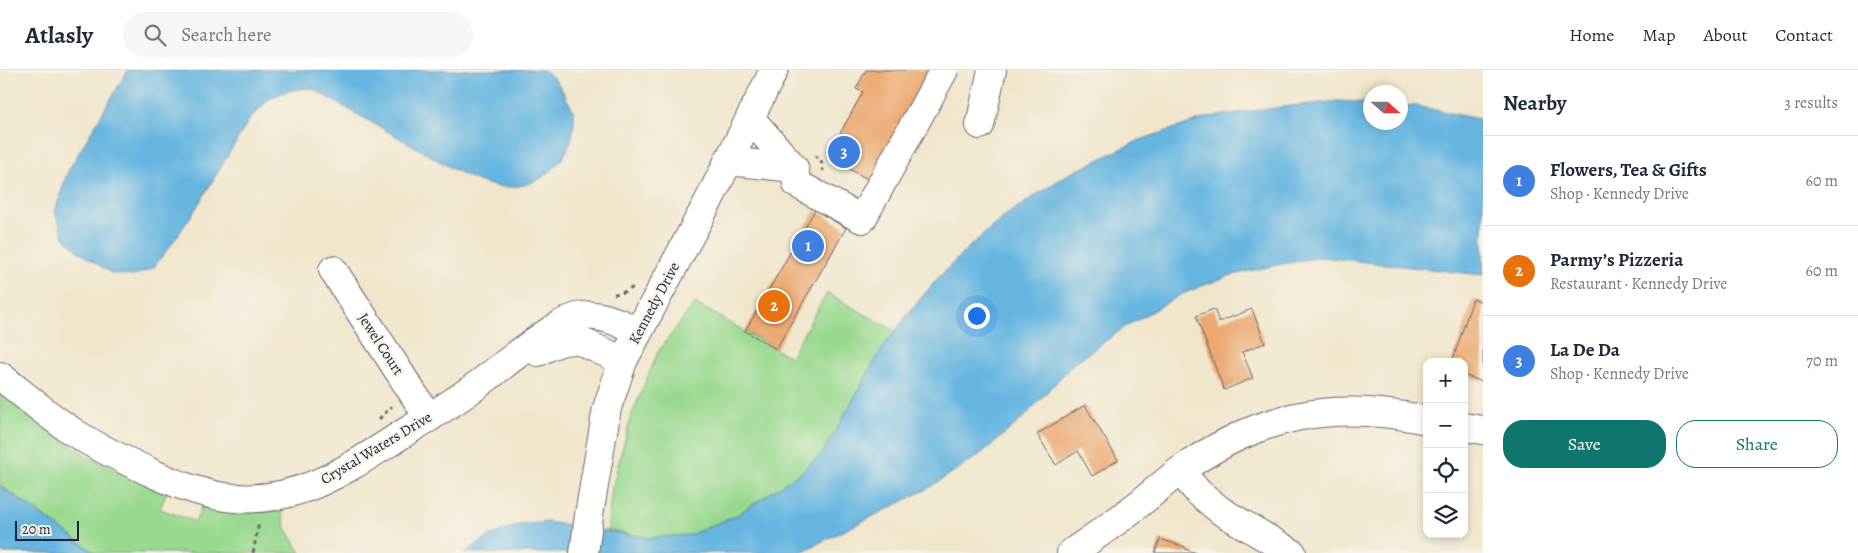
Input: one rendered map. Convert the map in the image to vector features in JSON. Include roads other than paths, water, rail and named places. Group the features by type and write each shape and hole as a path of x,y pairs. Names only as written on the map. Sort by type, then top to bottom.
{"street":[{"name":"Kennedy Drive","path":"584,553 608,408 623,361 708,202 774,70"},
{"path":"750,118 794,168 797,184 862,219 944,70"},
{"path":"980,125 992,70"},
{"path":"728,161 794,168"},
{"name":"Jewel Court","path":"334,270 428,418"},
{"name":"Crystal Waters Drive","path":"0,376 78,436 114,455 180,485 208,494 235,498 272,497 298,492 336,476 479,384 526,347 565,322 578,316 600,317 638,331"},
{"name":"Crystal Waters Drive","path":"479,384 546,348 570,339 587,343 623,361"},
{"path":"1071,553 1113,525 1180,471 1214,449 1255,428 1307,414 1368,411 1423,419"},
{"path":"1468,428 1483,430"},
{"path":"1180,471 1198,492 1221,511 1292,553"},
{"path":"1108,553 1127,520 1146,499"}],"water":[{"path":"128,70 544,70 559,85 572,109 574,116 573,131 563,157 544,176 531,183 503,187 481,182 458,172 311,88 291,90 271,97 249,120 195,210 153,268 133,276 111,273 78,251 64,237 55,212 67,173"},
{"path":"1337,101 1363,103 1363,130 1408,130 1408,105 1483,120 1483,275 1321,257 1228,276 1182,294 1128,325 1074,363 1020,421 978,456 927,489 799,553 464,553 490,536 519,525 548,522 648,538 690,535 737,515 800,473 822,454 881,351 907,315 938,278 969,247 1006,215 1065,176 1140,140 1209,117"},
{"path":"0,485 10,493 95,553 0,553"}],"place":[{"name":"La De Da","path":"844,152"},
{"name":"Flowers, Tea & Gifts","path":"808,246"},
{"name":"Parmy’s Pizzeria","path":"774,306"}]}
